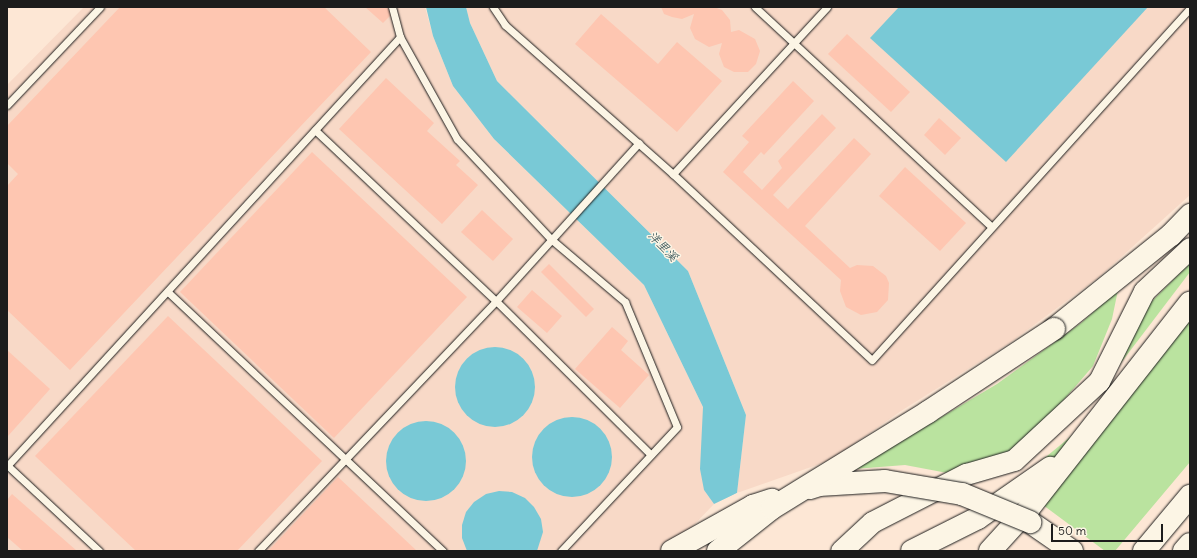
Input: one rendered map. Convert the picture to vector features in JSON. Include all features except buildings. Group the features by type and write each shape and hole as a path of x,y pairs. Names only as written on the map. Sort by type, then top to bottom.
{"highway":[{"path":"718,551 772,508 928,412 1054,329 1171,234 1190,215"},
{"path":"990,551 1029,508 1102,417 1190,303"},
{"path":"912,551 978,518 1035,480 1073,448 1102,417"},
{"path":"672,551 760,503 819,485 885,482 962,494 1030,522 1072,551"},
{"path":"1144,551 1190,496"},
{"path":"1184,551 1190,544"}],"main road":[{"path":"842,551 872,522 966,474 1014,460 1099,381 1144,291 1190,248"}],"lane":[{"path":"7,105 100,7"},
{"path":"392,7 400,37 457,139 552,240 625,302 677,427 562,551"},
{"path":"493,7 505,25 639,142 872,360 1187,9"},
{"path":"755,7 992,227"},
{"path":"673,174 827,7"},
{"path":"99,551 7,466 400,37"},
{"path":"315,130 496,301 651,456"},
{"path":"258,551 496,301 639,142"},
{"path":"168,292 443,551"}],"shaded area":[{"path":"84,7 425,7 433,36 453,86 494,139 644,285 703,407 704,490 714,504 669,551 7,551 7,85"},
{"path":"466,7 1190,7 1190,195 1099,277 1011,342 901,411 831,460 737,493 746,415 688,271 497,81 470,23"}],"green space":[{"path":"1190,263 1190,272 1117,368 1139,314"},
{"path":"1118,290 1112,319 1093,366 1056,409 1005,456 958,475 905,465 854,469 997,384 1081,323"},
{"path":"1190,309 1190,462 1115,551 1105,551 1043,505 1000,489 1024,475 1127,390"}],"water":[{"path":"426,7 466,7 470,23 497,81 688,271 746,415 737,493 714,504 704,490 700,469 703,407 644,285 494,139 453,86 433,36"},
{"path":"899,7 1148,7 1006,162 870,38"},
{"path":"487,347 503,347 524,358 535,379 535,395 524,416 503,427 487,427 473,421 466,416 461,409 455,395 455,379 461,365 466,358 473,353"},
{"path":"564,417 580,417 601,428 612,449 612,465 601,486 580,497 564,497 550,491 543,486 538,479 532,465 532,449 538,435 543,428 550,423"},
{"path":"418,421 434,421 455,432 466,453 466,469 455,490 434,501 418,501 404,495 397,490 392,483 386,469 386,453 392,439 397,432 404,427"},
{"path":"499,491 512,492 525,498 534,507 541,519 543,532 537,551 467,551 462,538 462,525 466,512 474,502 486,494"}],"pier":[{"path":"739,492 741,503 770,551 736,551 713,506"}],"water label":[{"name":"洋里溪","path":"663,246"}]}
